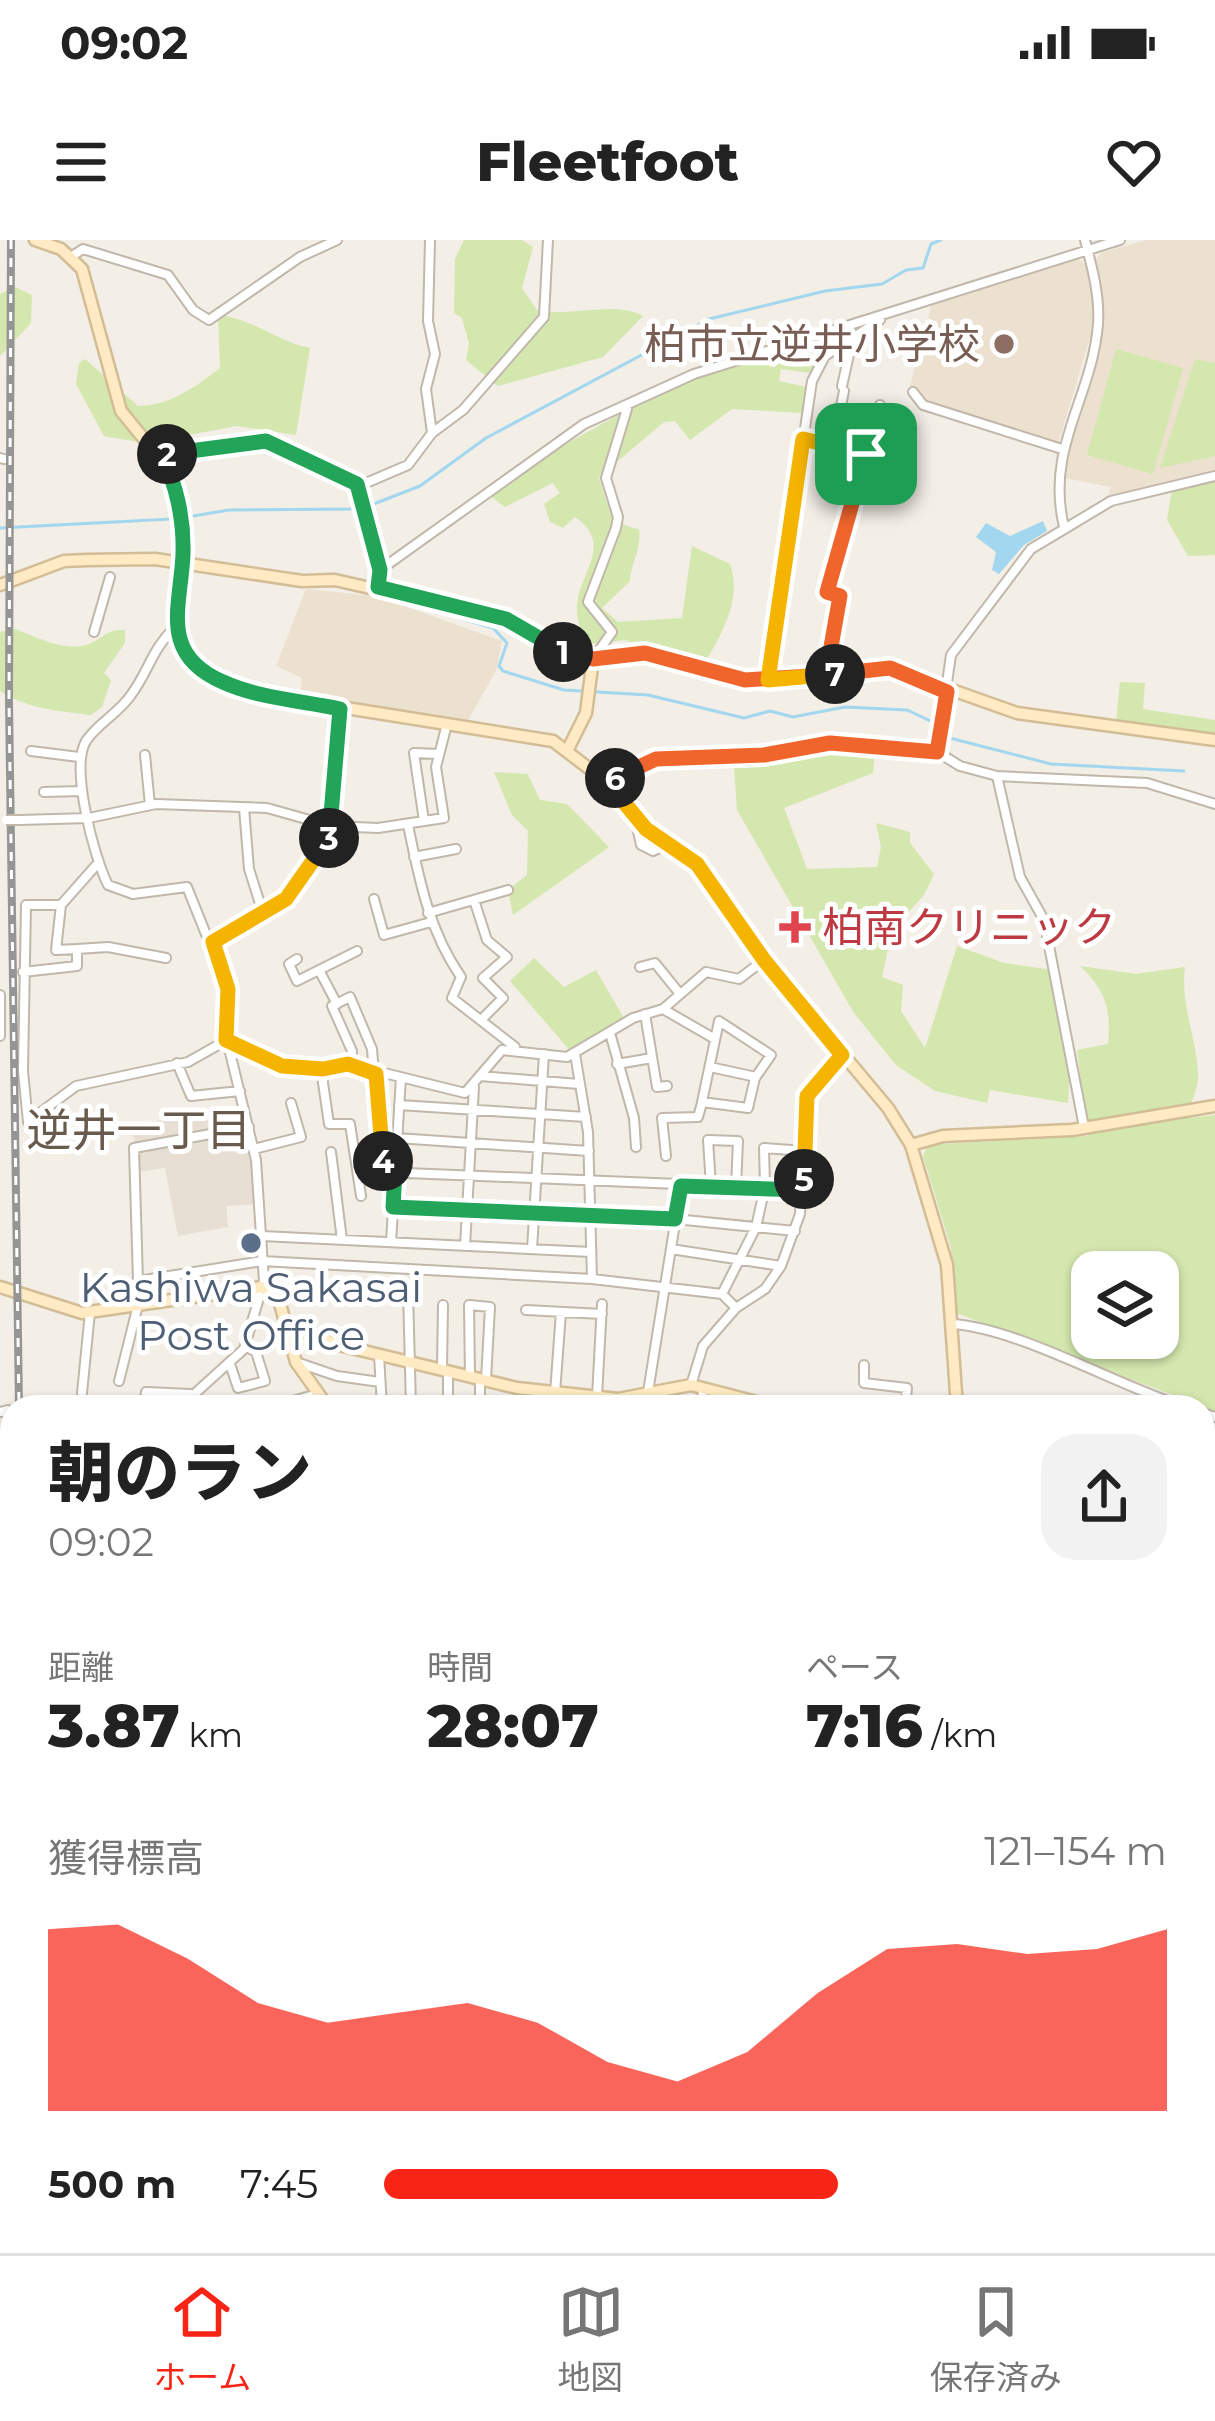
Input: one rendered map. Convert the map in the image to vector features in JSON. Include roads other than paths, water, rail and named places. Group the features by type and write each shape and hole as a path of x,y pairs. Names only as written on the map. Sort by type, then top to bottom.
{"street":[{"path":"35,240 72,256 89,284 121,411 161,455 176,490 182,563 174,601 176,626 195,662 220,681 340,709 540,737 568,749 608,783 635,818 704,873 764,960 888,1108 911,1145 944,1252 956,1395"},
{"path":"72,256 82,249 161,272 176,281 193,310 209,320 288,264 338,240"},
{"path":"430,240 428,321 435,354 426,389 432,433"},
{"path":"161,455 266,441 359,486 408,465 432,433 463,410 544,317 548,240"},
{"path":"1064,527 1056,493 1062,449 1098,324 1085,240"},
{"path":"380,570 441,531 584,424 725,361 886,316 1120,240"},
{"path":"768,680 817,366 886,316"},
{"path":"833,446 853,338"},
{"path":"913,392 923,405 1062,449"},
{"path":"826,675 840,596 827,592 880,405"},
{"path":"568,749 586,713 593,659 612,632 588,602 616,528 618,517 605,478 628,408"},
{"path":"803,439 866,454"},
{"path":"937,752 952,656 986,602 1031,549 1111,501 1215,476"},
{"path":"359,486 380,570 378,587"},
{"path":"0,585 64,561 182,563 378,587 506,619 572,657 593,659 636,652 727,677 768,680 890,668 947,692 1038,717 1215,740"},
{"path":"94,632 110,577"},
{"path":"146,1395 193,1394 230,1364 245,1346 262,1288 254,1149 227,1041 228,989 213,942 187,887 120,893 108,885 82,791 79,757 90,736 134,692 152,649 176,626"},
{"path":"213,942 294,891 322,852 331,826 340,709"},
{"path":"3,819 89,818 150,805 267,808 331,826 408,825 444,818 436,767 446,724"},
{"path":"608,783 656,759 764,755 830,743 937,752 960,766 997,776 1147,783 1215,804"},
{"path":"31,751 79,757"},
{"path":"424,821 414,753 440,754"},
{"path":"145,755 150,805"},
{"path":"997,776 1020,878 1044,920 1084,1129"},
{"path":"44,792 82,791"},
{"path":"244,808 249,869 263,913"},
{"path":"408,825 430,918 460,977 452,998 517,1049"},
{"path":"414,856 456,849"},
{"path":"99,862 61,905 56,950 109,947 166,958"},
{"path":"374,899 384,934 508,890"},
{"path":"475,900 488,940 507,957 483,978 503,998 482,1019"},
{"path":"61,905 26,905 23,972 28,1122 76,1087 177,1064 227,1041"},
{"path":"23,972 76,966 76,949"},
{"path":"297,959 289,964 298,981 357,951"},
{"path":"465,1246 474,1086 502,1050 575,1054 646,1014 663,1010 706,972 740,979 764,960"},
{"path":"640,967 655,963 680,994"},
{"path":"320,970 337,1004"},
{"path":"0,995 0,1036"},
{"path":"351,1065 352,1052 332,1006 350,997 376,1074 382,1172 803,1190"},
{"path":"663,1010 715,1039"},
{"path":"646,1014 657,1087 667,1086"},
{"path":"666,1156 662,1118 698,1117 719,1021 772,1055 756,1077 748,1108 702,1102"},
{"path":"610,1034 634,1118 636,1147"},
{"path":"227,1041 272,1063 321,1069 351,1065 454,1093 474,1086"},
{"path":"532,1249 544,1054"},
{"path":"575,1054 589,1150 592,1279"},
{"path":"699,1395 703,1346 736,1308 765,1288 781,1266 795,1231 803,1190 807,1096 842,1055"},
{"path":"617,1064 652,1058"},
{"path":"177,1064 191,1096 240,1091"},
{"path":"710,1067 756,1077"},
{"path":"321,1069 328,1124 350,1124 361,1196"},
{"path":"480,1076 579,1084"},
{"path":"391,1242 401,1077"},
{"path":"254,1149 301,1137 291,1103"},
{"path":"399,1105 586,1118"},
{"path":"911,1145 943,1136 1084,1129 1215,1106"},
{"path":"249,1127 134,1148 137,1281 262,1261 592,1279 722,1294 736,1308"},
{"path":"398,1138 589,1150"},
{"path":"712,1186 708,1140 738,1141 736,1187"},
{"path":"722,1294 756,1227 765,1187 764,1148 804,1151"},
{"path":"331,1152 341,1240"},
{"path":"646,1395 681,1186"},
{"path":"393,1207 675,1219 795,1231"},
{"path":"262,1236 591,1252"},
{"path":"671,1250 781,1266"},
{"path":"0,1287 66,1310 91,1312 262,1288 279,1300 296,1362 319,1395"},
{"path":"408,1290 410,1395"},
{"path":"119,1381 138,1305"},
{"path":"443,1305 447,1395"},
{"path":"478,1379 490,1307 469,1305 479,1395"},
{"path":"526,1310 602,1309 596,1395"},
{"path":"82,1393 91,1312"},
{"path":"555,1394 561,1312"},
{"path":"286,1324 478,1379 565,1395"},
{"path":"952,1324 1008,1334 1150,1395"},
{"path":"230,1364 238,1388 265,1381 256,1352 245,1346"},
{"path":"379,1353 380,1395"},
{"path":"296,1362 337,1376 380,1382"},
{"path":"864,1365 864,1383 907,1388 906,1395"},
{"path":"640,1395 697,1387 717,1395"},
{"path":"0,1784 0,1813"}],"water":[{"path":"1043,521 1047,531 1024,545 999,574 992,570 996,552 976,537 986,523 1010,536"}],"waterway":[{"path":"371,505 420,486 486,438 709,319 825,291 882,284 906,270 923,268 931,244 941,240"},
{"path":"181,518 229,510 362,509"},
{"path":"359,512 374,566"},
{"path":"0,528 171,519"},
{"path":"394,599 493,628 507,643 499,666 503,671 564,690 648,695 744,718 770,711 793,717 845,707 907,710 937,724"},
{"path":"942,736 1051,764 1184,771"}],"railway":[{"path":"11,240 9,701 19,1395"}],"place":[{"name":"柏市立逆井小学校","path":"1004,344"},
{"name":"柏南クリニック","path":"795,927"},
{"name":"Kashiwa Sakasai Post Office","path":"251,1243"}],"district":[{"name":"逆井一丁目","path":"139,1130"}]}
